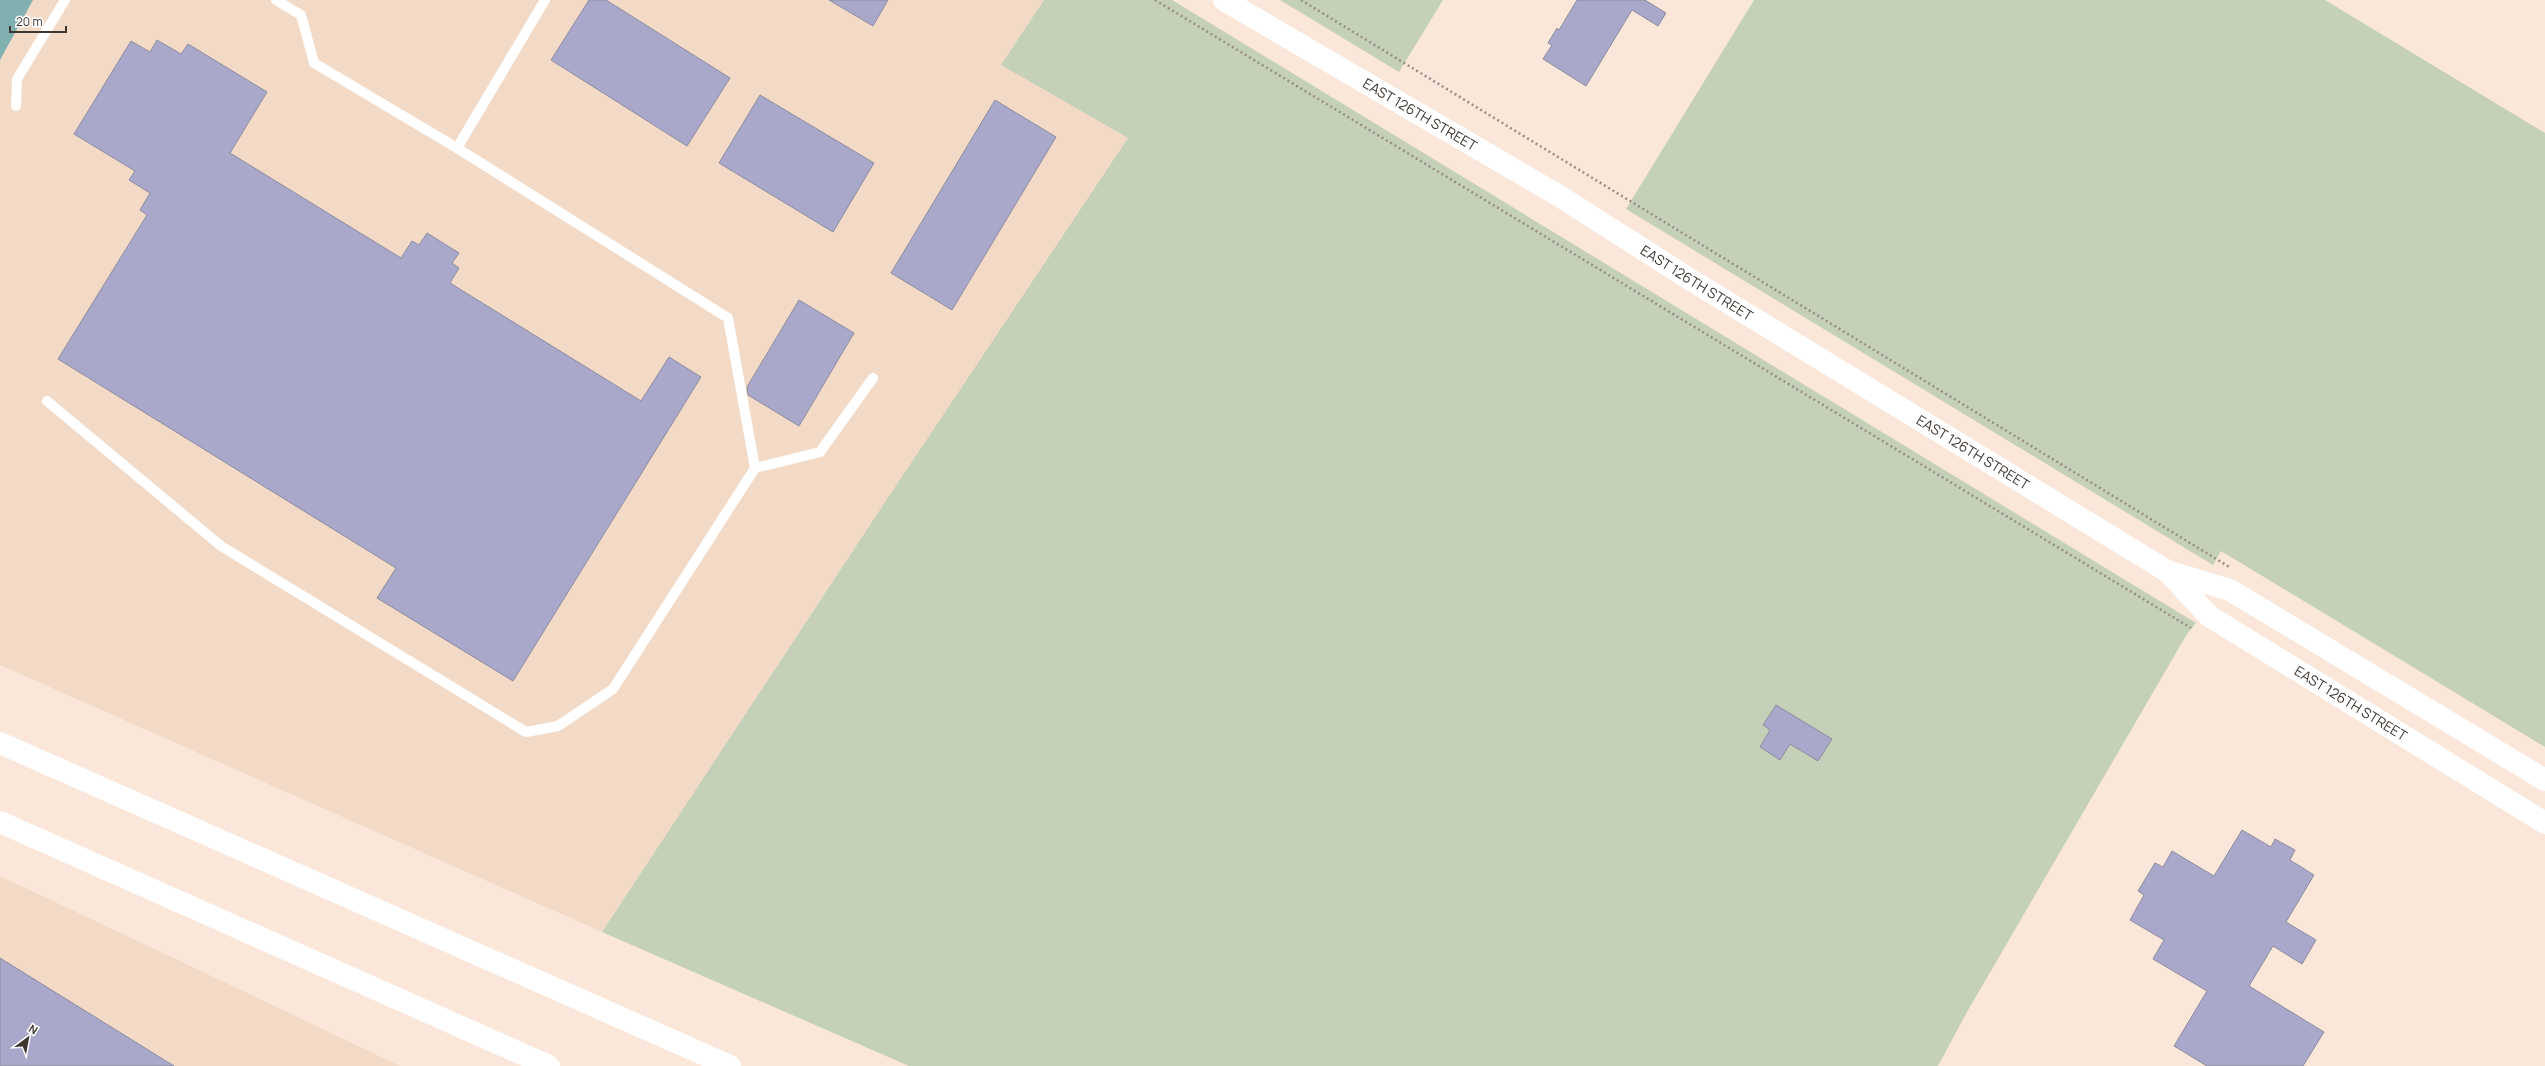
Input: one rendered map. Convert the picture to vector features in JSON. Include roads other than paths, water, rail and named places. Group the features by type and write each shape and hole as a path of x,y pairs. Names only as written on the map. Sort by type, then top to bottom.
{"main road":[{"name":"EAST 126TH STREET","path":"1224,0 1561,198 1691,280 2167,571 2230,590 2545,780"},
{"name":"EAST 126TH STREET","path":"2167,571 2209,616 2545,823"},
{"path":"0,744 730,1066"},
{"path":"0,822 549,1066"}],"lane":[{"path":"16,106 17,79 65,0"},
{"path":"47,401 221,546 526,732 558,726 613,689 755,468 728,318 457,148 314,63 301,15 276,0"},
{"path":"457,148 545,0"},
{"path":"755,468 820,452 873,378"}],"water":[{"path":"0,0 33,0 0,60"}]}
